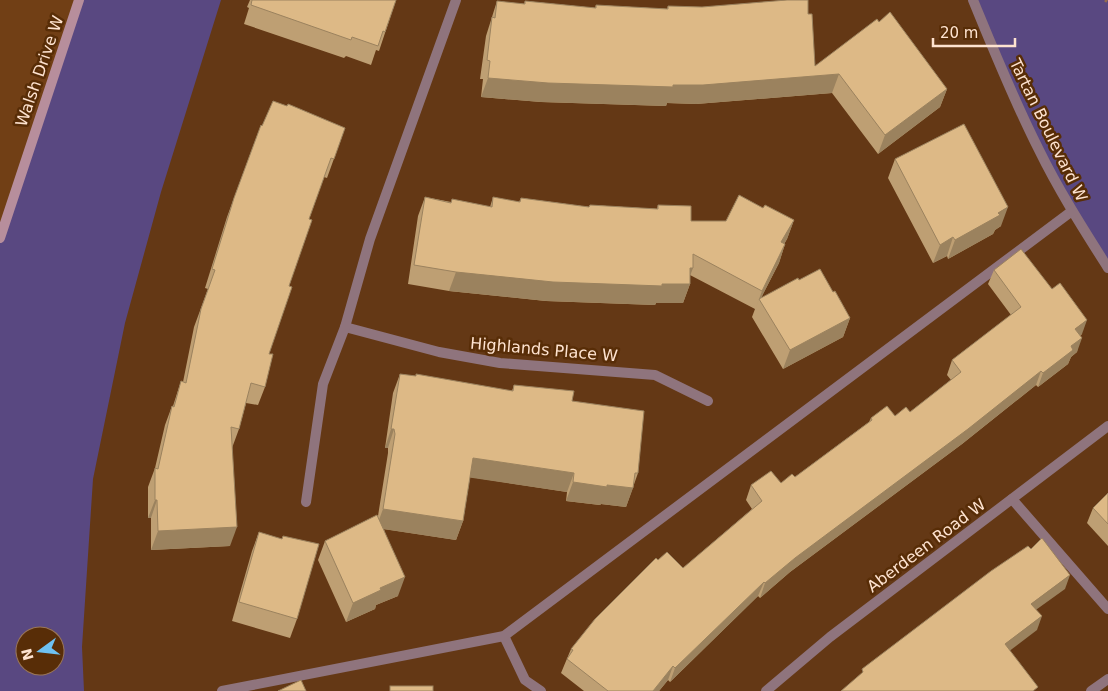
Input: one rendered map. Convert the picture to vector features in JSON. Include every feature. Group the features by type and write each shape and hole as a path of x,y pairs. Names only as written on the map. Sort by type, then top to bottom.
{"main road":[{"name":"Walsh Drive W","path":"0,238 79,0"}],"street":[{"path":"306,502 323,384 345,327 370,239 456,0"},
{"name":"Tartan Boulevard W","path":"974,0 1012,94 1039,150 1072,211 1108,268"},
{"path":"222,691 504,636 1072,211"},
{"name":"Highlands Place W","path":"345,327 439,352 500,363 655,374 708,401"},
{"name":"Aberdeen Road W","path":"766,691 830,637 1108,426"},
{"path":"1012,499 1108,609"},
{"path":"504,636 525,680 541,691"},
{"path":"1091,691 1108,679"}],"shaded area":[{"path":"0,0 79,0 0,238"},
{"path":"79,0 221,0 161,192 125,323 93,479 82,647 84,691 0,691 0,238"},
{"path":"973,0 1108,0 1108,268 1072,211"}],"building":[{"path":"252,0 396,0 378,46 352,37 351,40 251,5"},
{"path":"808,0 808,14 812,14 815,66 877,19 879,22 890,12 947,89 885,135 839,74 703,85 673,85 673,87 548,83 488,78 490,61 487,60 492,17 495,18 497,1 525,4 525,1 596,8 596,5 668,9 668,6 702,7"},
{"path":"273,101 287,106 288,104 345,128 334,159 331,158 309,219 312,220 289,286 292,287 269,354 273,354 265,387 251,383 239,429 231,427 237,527 158,531 157,500 155,500 155,468 158,469 172,406 174,407 181,381 186,383 201,309 215,270 212,269 234,198 261,125"},
{"path":"964,124 1008,207 998,213 1000,215 955,240 953,237 940,245 895,159"},
{"path":"739,195 763,208 765,205 794,220 781,242 785,244 762,291 693,254 693,268 690,268 690,284 662,284 662,286 553,282 456,272 414,265 425,197 451,203 452,199 492,207 493,197 520,202 521,198 589,207 590,205 658,209 658,205 691,206 691,221 726,221"},
{"path":"1021,249 1052,289 1060,283 1087,320 1075,329 1082,338 1071,346 1073,350 1043,373 1041,371 968,429 764,582 675,668 673,666 653,691 608,691 567,659 573,650 571,649 595,619 656,558 658,560 667,552 683,568 762,501 751,485 771,471 781,483 792,474 795,477 872,420 871,418 887,406 895,416 906,407 910,412 961,372 952,360 1021,307 994,270"},
{"path":"820,269 850,318 790,350 759,299 798,278 799,280"},
{"path":"400,374 416,376 416,374 513,391 514,385 574,391 572,401 644,411 638,473 635,473 633,488 607,485 607,487 573,482 574,473 473,458 463,521 383,509 395,434 394,429 391,429"},
{"path":"1108,493 1108,524 1093,508"},
{"path":"377,515 405,577 353,603 325,541"},
{"path":"259,532 282,539 283,536 319,544 297,619 239,602"},
{"path":"1042,538 1070,575 1031,604 1042,616 1005,644 1038,687 1033,691 841,691 863,672 862,669 991,571 1028,546 1031,549"},
{"path":"301,680 306,691 278,691"},
{"path":"390,686 433,686 433,691 390,691"}]}
